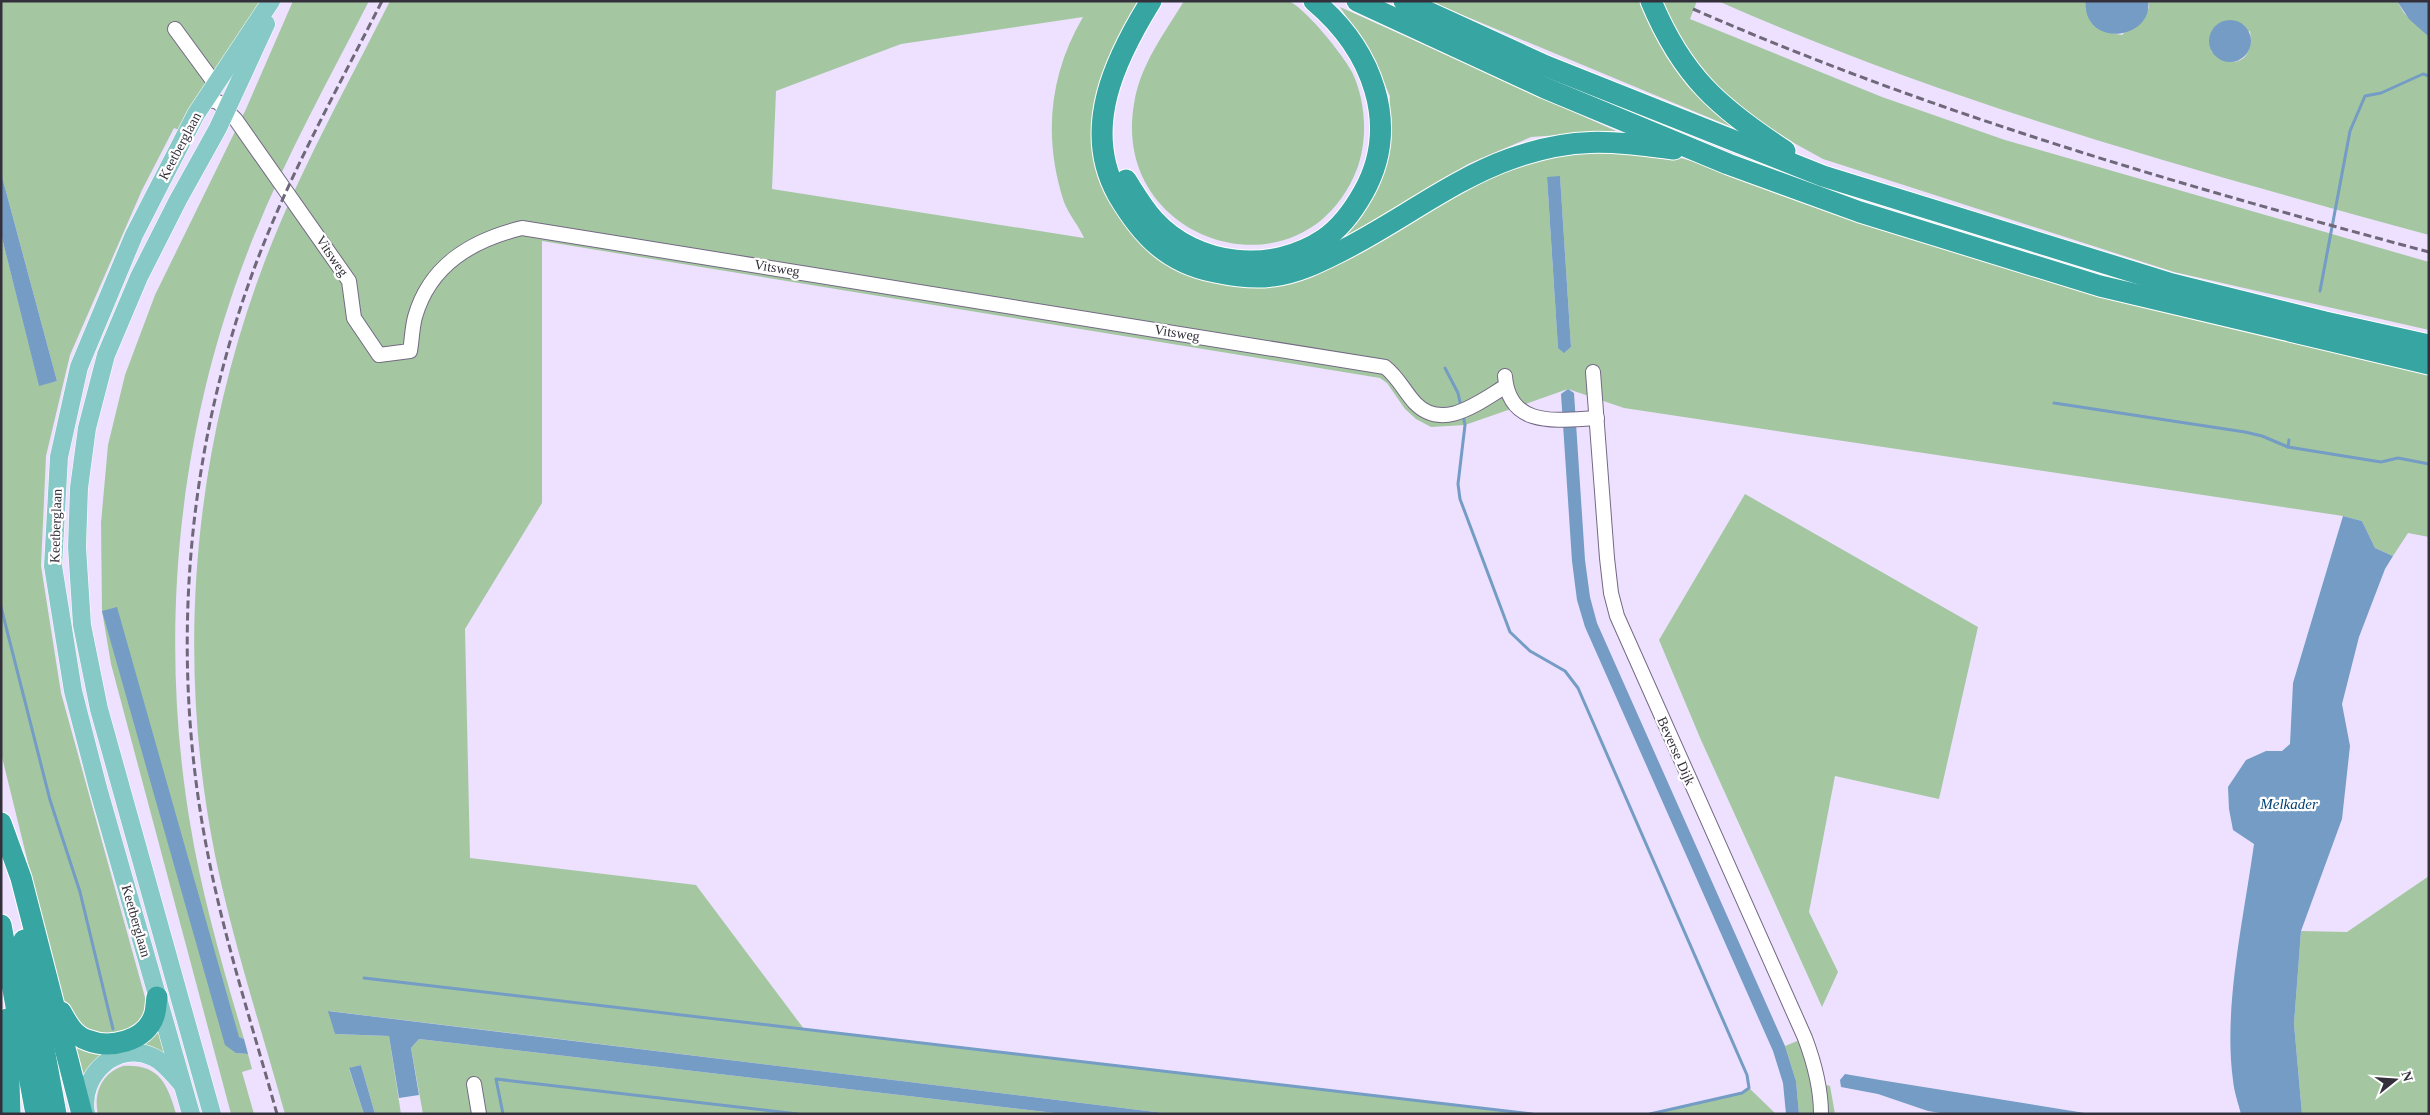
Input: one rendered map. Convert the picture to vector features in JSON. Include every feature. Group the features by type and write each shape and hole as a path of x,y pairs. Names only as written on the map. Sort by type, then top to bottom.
{"highway":[{"path":"1151,1 1120,54 1109,84 1102,126 1105,159 1112,184 1140,230 1169,255 1198,269 1238,277 1273,276 1305,269 1369,237 1475,174 1509,159 1571,142 1602,141 1676,149 1728,164"},
{"path":"1166,1 1136,49 1125,74 1118,100 1115,124 1118,154 1126,179 1139,202 1155,222 1176,239 1195,250 1215,258 1266,261 1295,254 1325,238 1354,208 1376,164 1380,142 1380,115 1376,92 1368,67 1358,50 1314,1"},
{"path":"1357,1 1545,88 1728,164 1860,212 2100,286 2429,364"},
{"path":"1404,1 1546,66 1823,176 2172,284 2325,322 2429,345"},
{"path":"1651,1 1662,28 1682,60 1712,97 1743,123 1823,176"},
{"path":"1,823 21,878 82,1114"},
{"path":"1,831 56,1114"},
{"path":"1,925 36,1114"},
{"path":"10,969 6,1002 10,1114"},
{"path":"52,995 67,1024 76,1033 86,1040 110,1043 135,1038 144,1032 154,1017 157,997"}],"main road":[{"name":"Keetberglaan","path":"191,1114 73,691 53,566 59,457 79,367 134,235 196,114 271,1"},
{"name":"Keetberglaan","path":"212,1114 99,709 82,625 77,547 79,488 87,428 106,355 139,277 226,110 277,1"},
{"path":"86,1114 86,1093 94,1072 101,1064 121,1055 131,1053 152,1056 167,1067 183,1084"}],"street":[{"path":"174,29 211,92 226,110"},
{"name":"Vitsweg","path":"226,110 236,120 349,281 354,318 379,355 410,351 415,317 426,291 446,264 472,244 495,234 522,228 552,231 1385,367 1395,375 1422,410 1434,415 1456,413 1472,407 1505,381 1521,411 1536,419 1597,418"},
{"name":"Beverse Dijk","path":"1593,372 1607,558 1611,593 1617,616 1805,1038 1813,1059 1821,1101 1821,1114"},
{"path":"474,1084 479,1114"}],"green space":[{"path":"1,1 265,1 181,131 174,128 142,190 70,355 46,456 41,566 61,693 146,1001 147,1011 132,1033 88,1035 63,1005 1,753 1,234 39,385 57,381 1,173"},
{"path":"293,1 369,1 305,124 275,187 248,251 224,320 205,390 190,461 181,533 176,605 176,678 180,751 190,823 207,905 244,1039 239,1037 236,1053 248,1054 252,1069 242,1072 254,1114 231,1114 111,664 102,611 101,523 108,445 125,375 155,295 246,109"},
{"path":"390,1 1140,1 1112,50 1096,97 1120,216 1133,236 1144,246 1237,284 1479,181 1572,149 1674,156 1726,171 2097,296 2429,374 2429,537 2408,533 2393,556 2375,548 2362,521 2343,516 1624,408 1568,389 1465,425 1431,427 1416,419 1405,409 1387,383 1380,378 542,241 542,503 465,629 470,858 696,885 804,1029 1532,1114 1172,1114 329,1011 335,1034 389,1036 401,1114 375,1114 361,1065 349,1069 364,1114 285,1114 222,888 203,780 196,704 194,629 198,553 207,478 222,404 241,330 266,258 279,225 325,128","holes":["1083,17 1063,61 1053,107 1052,131 1057,178 1064,202 1084,238 772,189 776,91 901,44","1547,177 1560,177 1571,347 1565,352 1558,348"]},
{"path":"1184,1 1288,1 1313,21 1352,72 1360,95 1364,120 1363,145 1357,169 1331,211 1296,235 1257,245 1217,240 1180,222 1151,192 1135,153 1134,104 1147,63"},
{"path":"1429,1 1643,1 1681,73 1734,128"},
{"path":"1661,1 1697,1 1690,19 1882,97 2005,140 2429,262 2429,330 2174,272 1823,159 1750,115 1718,88 1703,73 1686,50"},
{"path":"1718,1 2085,1 2090,17 2096,26 2107,32 2122,35 2149,8 2148,1 2397,1 2404,13 2429,37 2429,235 2158,159 2069,131 1891,71","holes":["2250,31 2251,41 2245,56 2234,62 2227,61 2211,51"]},
{"path":"1340,7 1616,131 1531,137 1468,164 1334,247 1362,216 1387,163 1390,96 1370,52"},
{"path":"1745,494 1978,627 1939,799 1835,776 1809,912 1838,972 1822,1007 1701,740 1659,640"},
{"path":"2429,876 2429,1114 2302,1114 2294,1024 2301,931 2347,932"},
{"path":"159,1028 169,1064 131,1049 82,1079 72,1036 84,1044"},
{"path":"419,1039 1063,1114 423,1114 411,1048"},
{"path":"1802,1039 1815,1082 1830,1086 1835,1114 1799,1114 1796,1081 1785,1046"},
{"path":"123,1066 145,1068 160,1078 169,1093 176,1114 98,1114 97,1099 101,1085 110,1074"},
{"path":"1749,1088 1776,1114 1650,1114 1742,1093"}],"water":[{"path":"2085,1 2148,1 2147,12 2143,22 2125,33 2114,34 2104,32 2095,26 2087,15"},
{"path":"2397,1 2429,1 2429,37 2409,19"},
{"path":"2234,20 2242,23 2248,29 2251,41 2248,53 2242,59 2226,62 2218,59 2212,53 2209,37 2212,29 2218,23"},
{"path":"1,173 57,381 39,386 1,234"},
{"path":"1560,176 1571,347 1564,353 1558,348 1547,177"},
{"path":"1568,389 1574,393 1585,560 1590,597 1597,623 1785,1046 1796,1081 1799,1114 1786,1114 1783,1083 1773,1051 1585,627 1577,600 1572,561 1561,394"},
{"name":"Melkader","path":"2343,516 2362,521 2375,548 2393,556 2385,569 2359,637 2342,704 2350,746 2342,819 2301,931 2294,1024 2302,1114 2241,1114 2233,1080 2231,1023 2236,962 2254,844 2233,830 2229,809 2228,787 2246,760 2266,751 2282,751 2290,744 2293,683"},
{"path":"117,607 239,1037 244,1039 248,1054 236,1053 225,1045 102,611"},
{"path":"328,1011 1172,1114 1063,1114 419,1039 411,1048 419,1095 399,1098 389,1036 335,1034"},
{"path":"361,1065 375,1114 364,1114 349,1068"},
{"path":"1845,1074 2091,1114 1947,1114 1928,1111 1878,1094 1841,1087 1840,1080"}],"waterway":[{"path":"2320,291 2350,131 2365,96 2381,93 2423,74 2429,76"},
{"path":"1445,368 1458,393 1461,407"},
{"path":"2054,403 2245,432 2262,436 2288,447 2381,462 2398,458 2429,464"},
{"path":"1463,415 1465,425 1458,484 1460,499 1510,632 1530,651 1565,671 1578,688 1747,1075 1749,1088 1742,1093 1650,1114"},
{"path":"2288,447 2289,440"},
{"path":"1,607 50,800 80,892 113,1029"},
{"path":"364,978 1532,1114"},
{"path":"503,1114 496,1079 798,1114"}],"railway":[{"path":"277,1114 240,985 215,888 196,779 189,703 187,627 191,550 200,474 215,399 235,325 260,253 302,157 382,1"},
{"path":"1693,9 1783,47 1965,114 2149,173 2429,252"}]}
